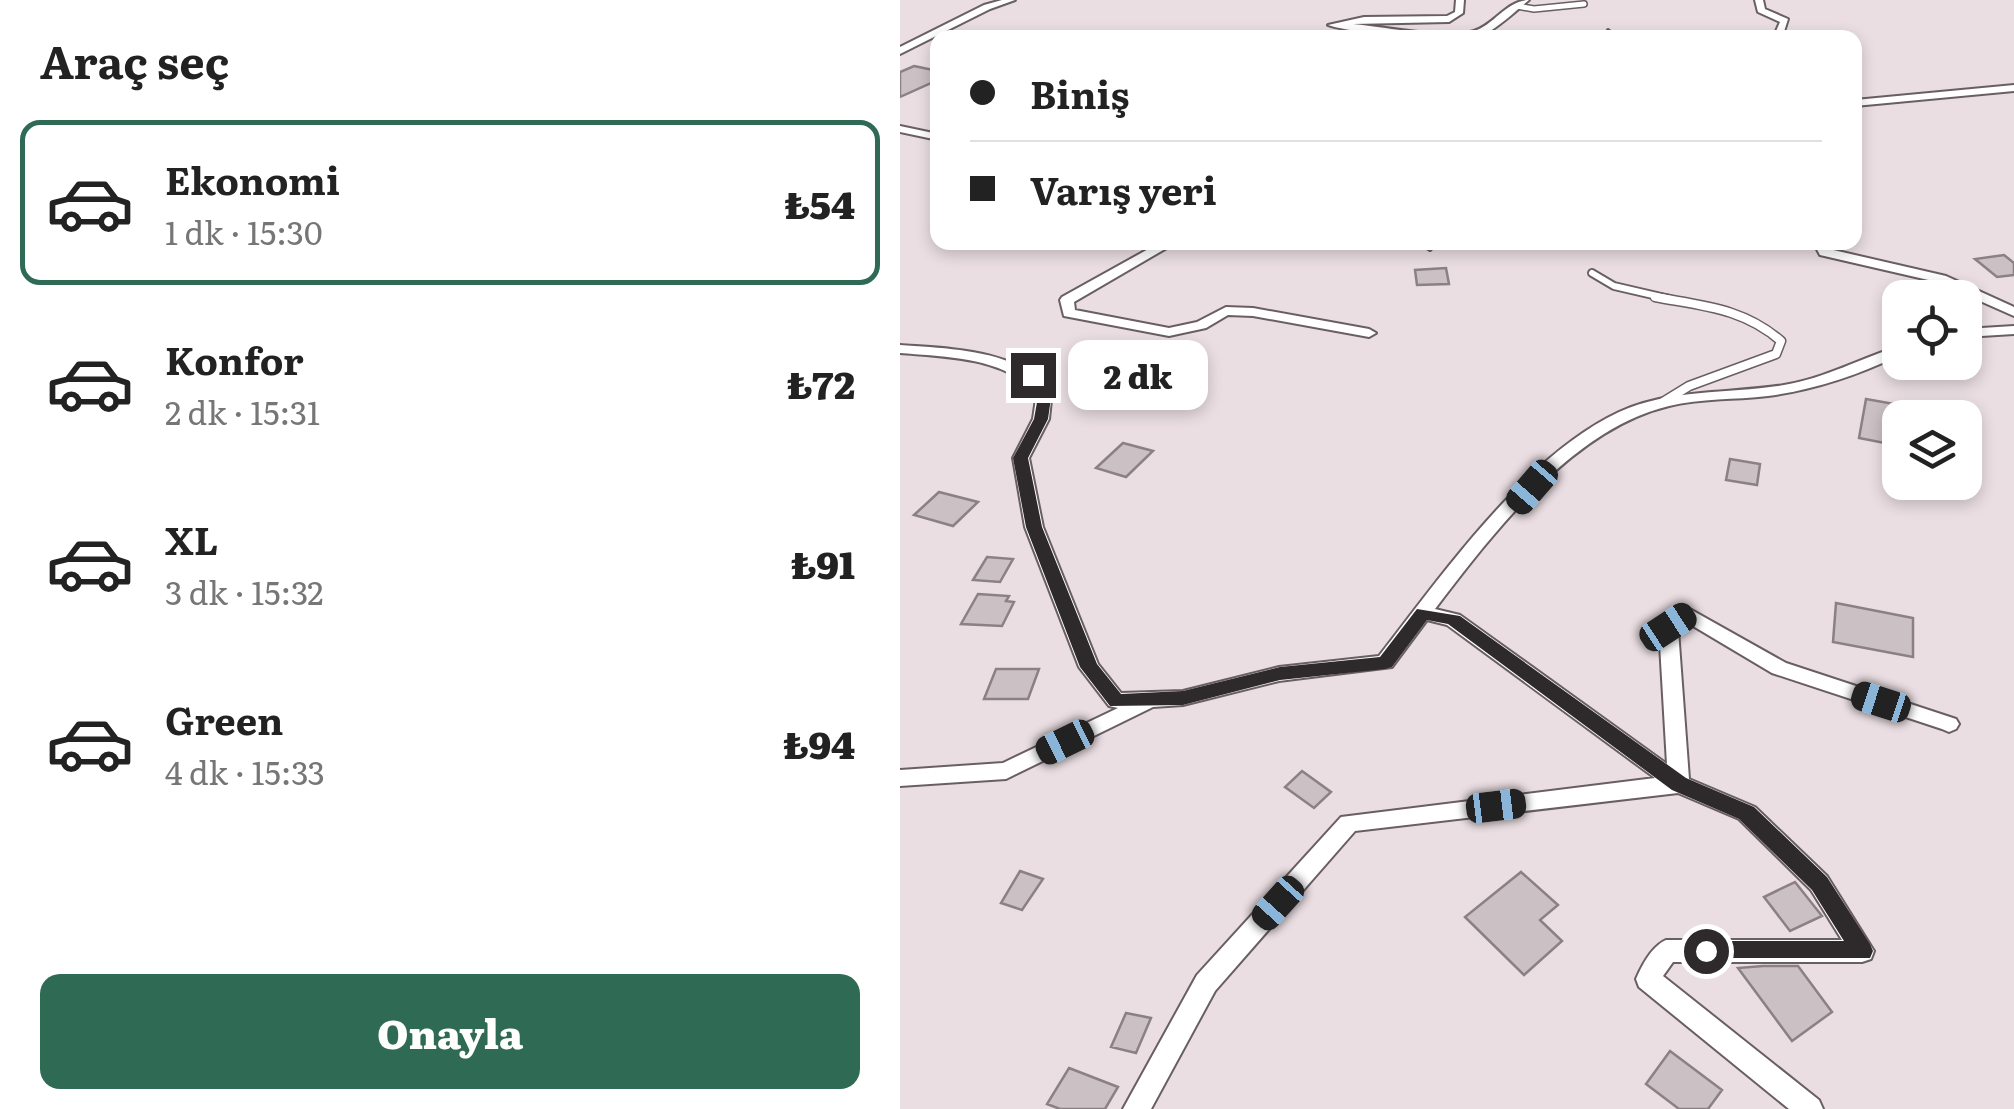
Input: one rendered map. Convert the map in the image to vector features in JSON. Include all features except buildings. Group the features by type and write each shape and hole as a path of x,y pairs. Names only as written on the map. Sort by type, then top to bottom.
{"street":[{"path":"942,30 987,7 1011,0"},
{"path":"1379,30 1332,26 1364,20 1449,19 1459,13 1460,0"},
{"path":"1760,0 1762,10 1785,21 1781,30"},
{"path":"1484,30 1521,3"},
{"path":"900,51 930,36"},
{"path":"1862,99 2014,88"},
{"path":"900,129 930,135"},
{"path":"1156,250 1067,300 1068,312 1169,332 1201,325 1226,312 1252,312 1369,333"},
{"path":"1823,250 1941,279 2014,312"},
{"path":"1982,332 2014,330"},
{"path":"900,350 994,363 1033,375 1046,391 1041,419 1021,458 1034,527 1089,667 1116,701 1183,698 1280,674 1385,662 1555,460 1615,418 1663,402 1787,389 1857,370 1882,358"},
{"path":"1423,613 1454,620 1679,784 1746,813 1820,883 1862,951 1666,951 1648,979 1810,1109"},
{"path":"1679,784 1668,627 1688,614 1780,668 1949,724"},
{"path":"900,778 1006,771 1154,699"},
{"path":"1136,1109 1206,984 1349,823 1679,784"}],"lane":[{"path":"1521,3 1534,9 1584,4"},
{"path":"1592,273 1620,290 1718,306 1767,324 1781,341 1776,354 1748,367 1683,386 1663,402"}],"route":[{"path":"1033,375 1046,391 1041,419 1021,458 1034,527 1089,667 1116,701 1183,698 1280,674 1385,662 1423,613 1454,620 1679,784 1746,813 1820,883 1862,951 1706,951"}]}
